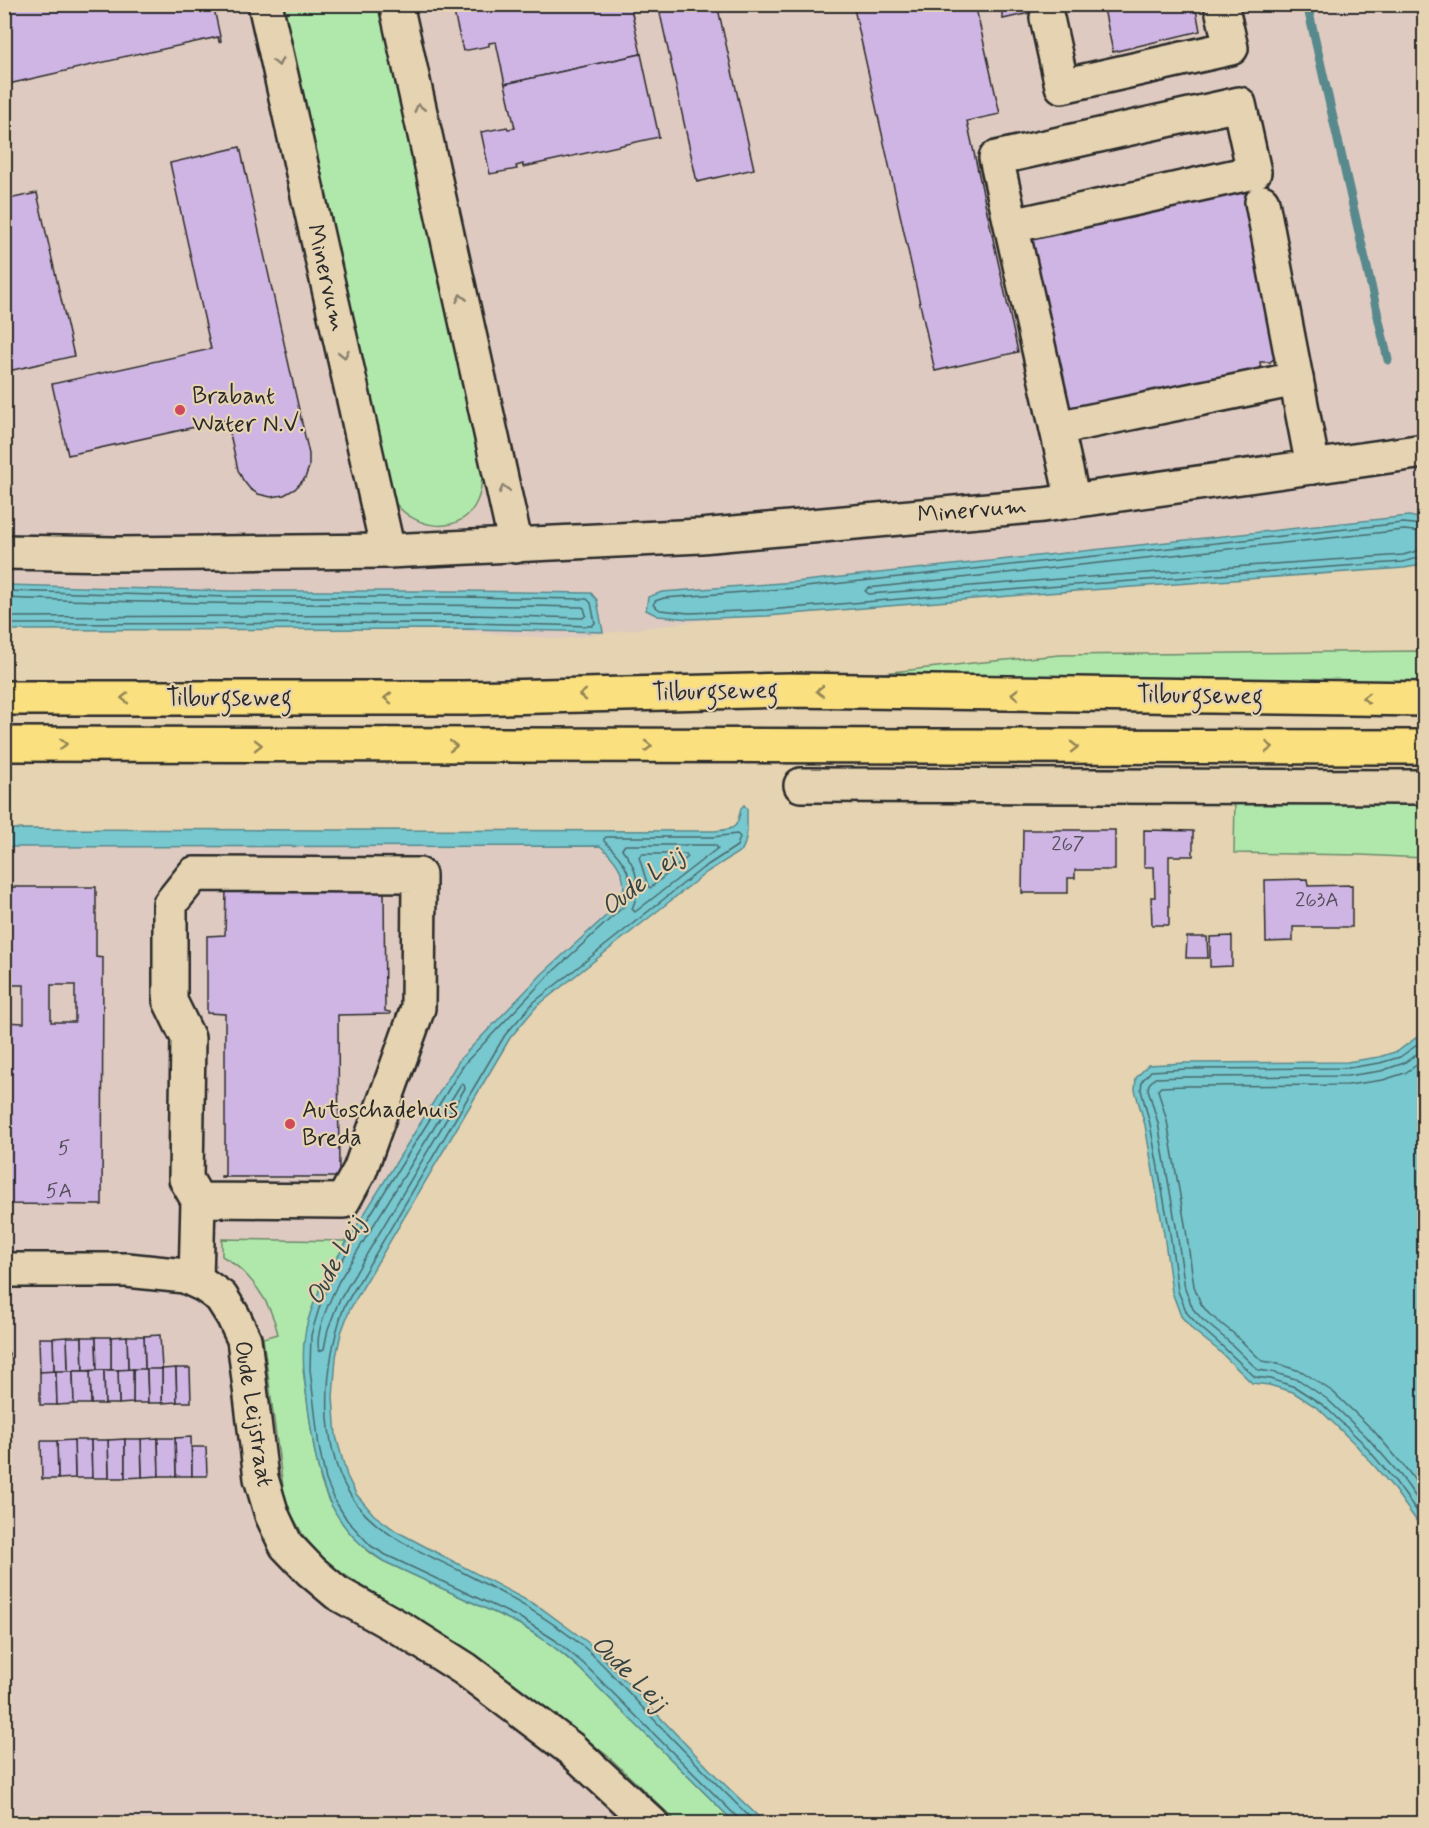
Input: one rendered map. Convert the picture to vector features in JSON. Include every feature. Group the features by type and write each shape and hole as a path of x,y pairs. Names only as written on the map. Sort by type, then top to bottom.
{"main road":[{"name":"Tilburgseweg","path":"4,698 451,698 789,690 1425,699"},
{"name":"Tilburgseweg","path":"4,744 1425,747"}],"street":[{"name":"Minervum","path":"265,4 388,551"},
{"path":"396,4 516,546"},
{"path":"1047,18 1062,86 1231,48 1221,4"},
{"path":"1011,226 1254,172 1239,104 996,158 1011,226 1057,428 1073,501"},
{"path":"1262,202 1313,467"},
{"path":"1057,428 1296,379"},
{"name":"Minervum","path":"4,552 117,554 388,551 701,536 1043,505 1425,451"},
{"path":"801,785 1425,787"},
{"path":"196,1281 198,1200 186,1179 188,1038 170,1001 170,904 194,874 419,875 418,1008 360,1170 343,1201 198,1200"},
{"name":"Oude Leijstraat","path":"4,1270 127,1270 185,1276 221,1297 234,1316 244,1338 261,1479 272,1515 286,1545 337,1593 405,1631 465,1669 571,1749 652,1824"}],"shaded area":[{"path":"4,5 1424,5 1424,525 561,639 5,596"},
{"path":"649,843 647,889 538,984 303,1370 321,1481 735,1823 5,1823 4,844"}],"green space":[{"path":"280,5 381,5 481,459 481,486 477,501 461,520 450,524 427,524 405,513 391,497 384,483"},
{"path":"1424,651 1424,682 1298,683 856,676 1060,655"},
{"path":"1235,798 1424,802 1424,858 1234,853"},
{"path":"222,1239 347,1241 319,1290 303,1370 321,1481 329,1502 367,1551 383,1561 519,1624 552,1645 580,1669 735,1823 678,1823 609,1757 553,1713 445,1636 338,1571 317,1552 303,1535 284,1494 263,1338 278,1334 275,1322 265,1299 250,1279 242,1270 222,1256"}],"water":[{"path":"1409,516 1424,519 1424,561 1416,566 1404,568 1047,593 767,616 689,619 658,616 646,610 648,597 662,592 795,582"},
{"path":"5,585 230,591 591,593 597,600 603,632 470,629 5,630"},
{"name":"Oude Leij","path":"744,805 747,809 747,832 742,850 707,872 537,1006 510,1038 350,1309 341,1333 336,1357 333,1397 336,1436 347,1476 356,1494 374,1515 396,1531 541,1608 590,1644 718,1778 766,1824 735,1823 580,1669 543,1639 519,1624 383,1561 363,1546 347,1530 326,1494 311,1431 303,1352 306,1326 327,1274 460,1059 542,974 619,904 624,887 623,879 612,858 600,846 4,847 5,829 713,831 734,827"},
{"path":"1424,1034 1424,1528 1356,1445 1319,1409 1293,1392 1252,1383 1218,1350 1193,1330 1181,1316 1172,1292 1145,1125 1135,1090 1136,1078 1148,1065 1347,1062 1379,1057 1398,1051"}],"building":[{"path":"4,4 213,4 221,41 219,42 218,37 4,85"},
{"path":"452,4 630,4 641,54 505,84 496,42 489,43 489,46 463,51"},
{"path":"658,4 717,4 754,169 697,182"},
{"path":"853,4 975,4 1000,114 967,121 1018,352 935,371"},
{"path":"1000,4 1069,4 1003,19"},
{"path":"1103,4 1195,4 1200,31 1113,52"},
{"path":"641,54 659,137 523,167 523,164 516,166 517,169 490,174 481,132 507,127 508,129 515,128 505,84"},
{"path":"240,147 309,454 309,467 305,478 295,489 284,495 271,497 258,494 250,489 238,470 227,420 68,455 52,384 211,349 170,163"},
{"path":"1248,191 1281,338 1277,356 1270,362 1260,362 1261,369 1064,413 1024,241"},
{"path":"37,193 74,356 4,372 4,200"},
{"path":"1023,830 1115,830 1115,870 1075,870 1075,878 1068,878 1068,893 1022,893"},
{"path":"1144,830 1193,831 1193,856 1169,856 1169,925 1152,925 1151,897 1155,897 1154,867 1144,867"},
{"path":"1307,879 1308,886 1352,885 1352,927 1293,927 1293,941 1266,942 1265,880"},
{"path":"4,887 96,887 96,957 103,958 102,1205 4,1204 4,1022 24,1023 24,985 4,985","holes":["51,985 75,985 75,1022 51,1022"]},
{"path":"226,888 384,888 385,1011 390,1014 338,1015 339,1176 343,1177 221,1177 225,1176 225,1014 207,1013 207,936 225,935"},
{"path":"1232,936 1232,966 1210,967 1210,937"},
{"path":"1187,937 1207,937 1208,958 1186,958"},
{"path":"160,1335 162,1369 145,1370 144,1336"},
{"path":"127,1336 144,1336 145,1370 128,1370"},
{"path":"127,1336 128,1370 111,1370 111,1337"},
{"path":"67,1337 82,1337 83,1371 68,1371"},
{"path":"67,1337 68,1371 54,1372 53,1338"},
{"path":"82,1337 96,1337 97,1370 83,1371"},
{"path":"96,1337 111,1337 111,1370 97,1370"},
{"path":"39,1338 53,1338 54,1372 40,1372"},
{"path":"4,1353 9,1353 9,1461 4,1461"},
{"path":"176,1368 177,1402 162,1403 162,1369"},
{"path":"176,1368 190,1368 191,1402 177,1402"},
{"path":"133,1369 147,1369 148,1403 133,1403"},
{"path":"133,1369 133,1403 119,1404 118,1370"},
{"path":"147,1369 162,1369 162,1403 148,1403"},
{"path":"104,1370 105,1404 91,1404 90,1371"},
{"path":"104,1370 118,1370 119,1404 105,1404"},
{"path":"56,1371 57,1405 40,1405 40,1372"},
{"path":"56,1371 73,1371 74,1404 57,1405"},
{"path":"73,1371 90,1371 91,1404 74,1404"},
{"path":"191,1437 192,1476 176,1476 175,1438"},
{"path":"158,1438 159,1476 142,1477 141,1439"},
{"path":"158,1438 175,1438 176,1476 159,1476"},
{"path":"125,1439 125,1478 109,1478 108,1440"},
{"path":"125,1439 141,1439 142,1477 125,1478"},
{"path":"74,1440 91,1440 92,1478 75,1478"},
{"path":"74,1440 75,1478 58,1479 57,1441"},
{"path":"91,1440 108,1440 109,1478 92,1478"},
{"path":"41,1441 57,1441 58,1479 42,1479"},
{"path":"192,1447 206,1447 207,1476 192,1476"}],"waterway":[{"path":"1307,4 1388,360"}],"place":[{"name":"Brabant Water N.V.","path":"180,410"},
{"name":"Autoschadehuis Breda","path":"290,1124"}]}
